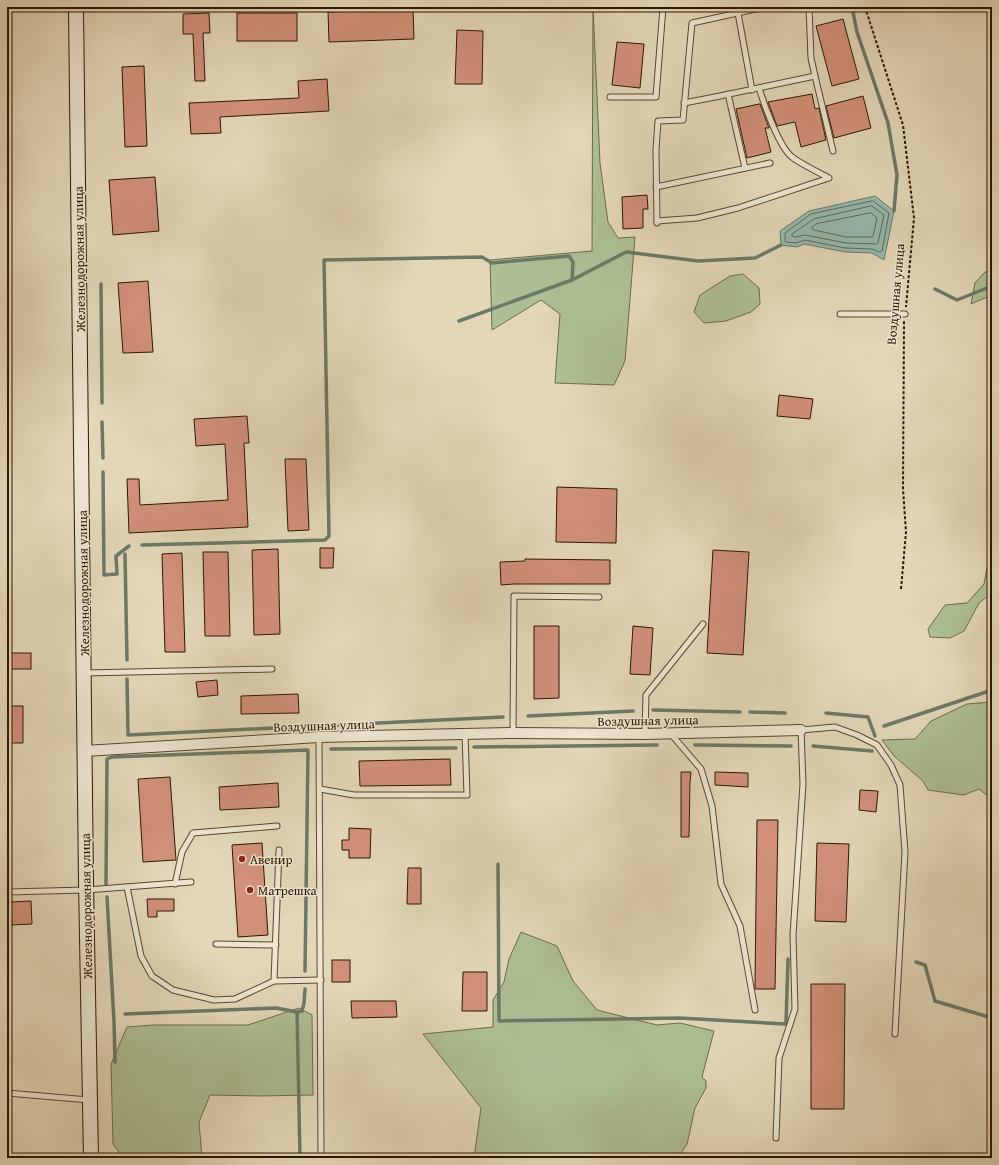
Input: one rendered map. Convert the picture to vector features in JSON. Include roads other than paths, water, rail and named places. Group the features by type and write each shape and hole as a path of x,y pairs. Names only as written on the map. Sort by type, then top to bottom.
{"main road":[{"name":"Железнодорожная улица","path":"76,7 84,751 91,1158"}],"street":[{"name":"Воздушная улица","path":"84,751 320,737 513,733 645,734 801,730"}],"lane":[{"path":"610,97 656,97 663,7"},
{"path":"759,88 765,108 784,148 791,157 829,178 738,208 697,218 657,222 656,150 658,121 683,120 692,23 765,7"},
{"path":"809,7 811,58 833,151"},
{"path":"738,13 752,90"},
{"path":"684,103 815,76"},
{"path":"728,94 745,168"},
{"path":"656,187 770,163"},
{"path":"840,314 905,314"},
{"path":"513,733 514,596 599,597"},
{"path":"645,734 646,695 703,624"},
{"path":"84,673 272,669"},
{"path":"776,1138 779,1058 795,1009 793,935 803,784 801,730 835,727 857,735 877,745 891,765 900,785 905,852 895,1034"},
{"path":"670,733 701,769 712,806 721,884 740,926 755,1010"},
{"path":"320,789 354,796 467,795 465,734"},
{"path":"320,737 322,1158"},
{"path":"175,884 182,852 193,833 277,826"},
{"path":"274,980 280,850"},
{"path":"7,892 86,890 192,882"},
{"path":"127,887 141,956 152,976 173,990 214,1000 235,999 274,980 321,980"},
{"path":"216,944 276,945"},
{"path":"7,1093 90,1100"}],"water":[{"path":"875,196 894,211 884,260 872,253 845,252 804,244 797,247 781,245 780,231 809,211"}],"waterway":[{"path":"852,7 857,32 888,123 897,175 894,211"},
{"path":"459,321 572,280 626,252 698,261 755,258 781,245"},
{"path":"142,545 325,540 329,536 324,260 482,257 492,263 569,256 573,262 572,280"},
{"path":"101,284 102,403"},
{"path":"935,289 957,300 992,286"},
{"path":"102,422 103,458"},
{"path":"103,472 104,575 117,574 116,556 129,546"},
{"path":"125,554 127,660"},
{"path":"127,679 128,735 503,717"},
{"path":"884,726 992,690"},
{"path":"653,710 740,712"},
{"path":"528,716 633,711"},
{"path":"750,712 785,713"},
{"path":"826,713 868,717 875,736"},
{"path":"474,747 657,745"},
{"path":"695,745 791,746"},
{"path":"813,746 872,751"},
{"path":"331,749 456,748"},
{"path":"106,884 107,759 112,757 308,750 305,971"},
{"path":"498,864 499,1021 680,1018 786,1024 788,959"},
{"path":"107,897 115,1062"},
{"path":"916,962 925,965 935,1001 992,1018"},
{"path":"125,1014 276,1008 297,1012 302,1011 305,989"},
{"path":"297,1012 300,1158"}],"place":[{"name":"Авенир","path":"242,859"},
{"name":"Матрешка","path":"250,890"}]}
